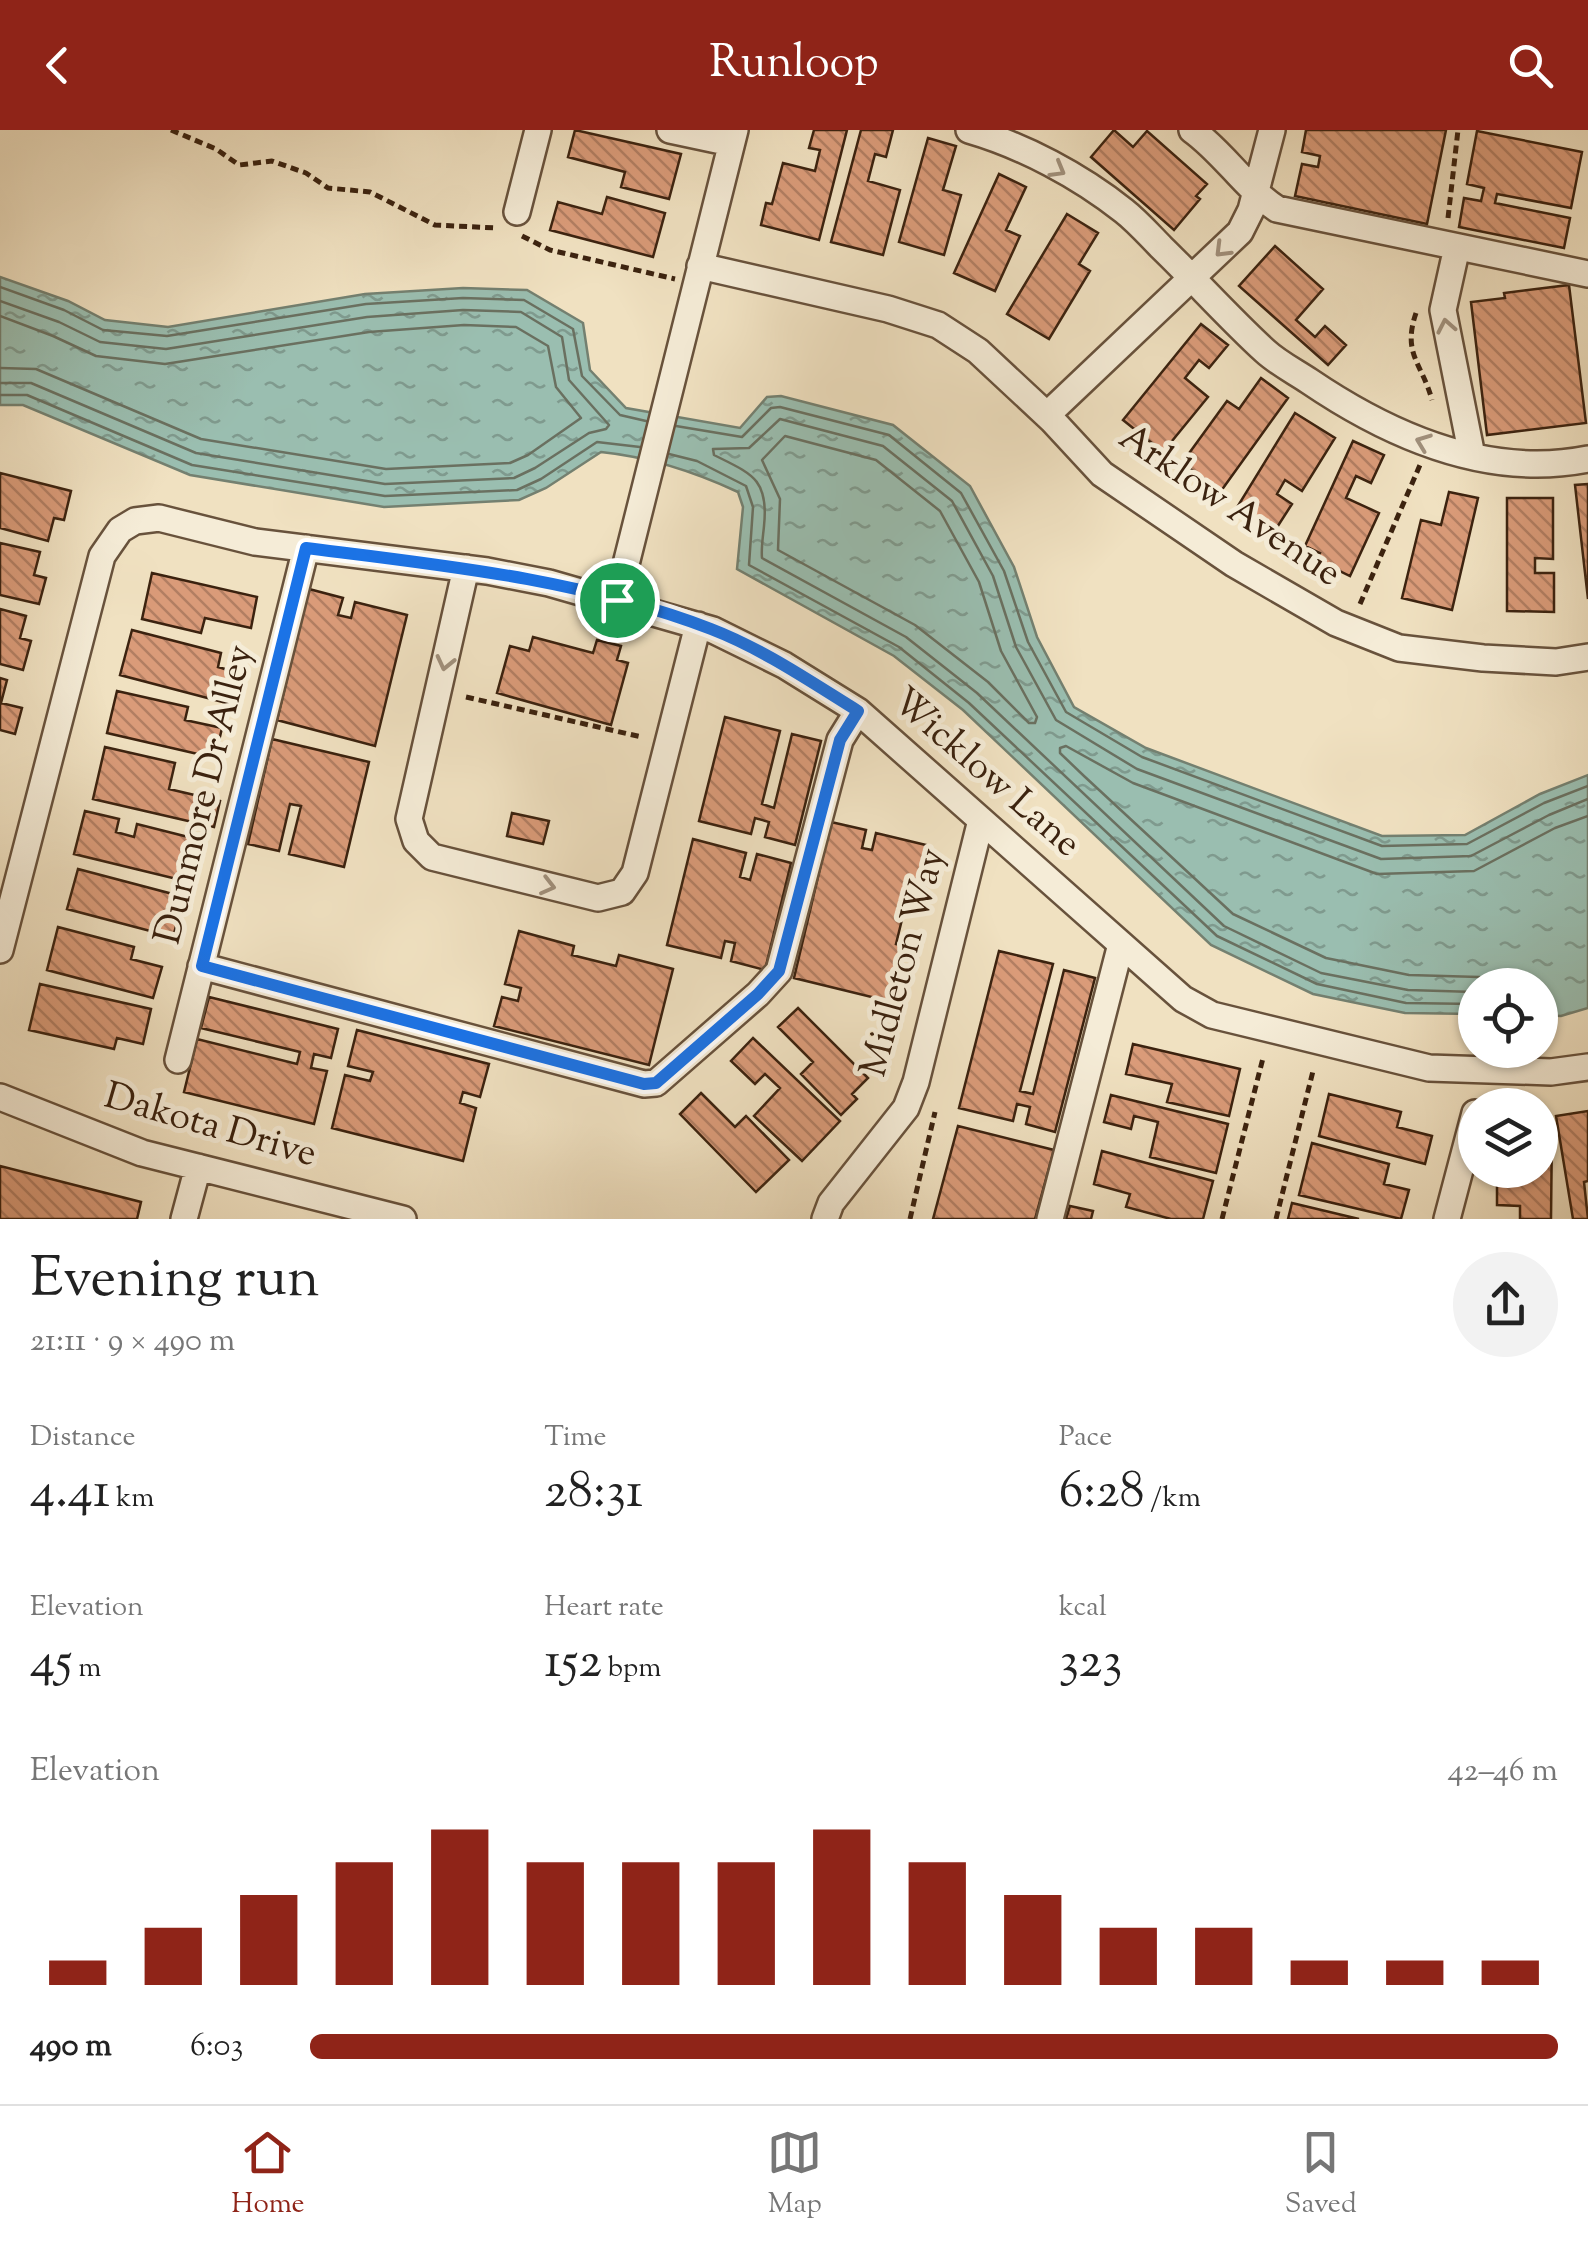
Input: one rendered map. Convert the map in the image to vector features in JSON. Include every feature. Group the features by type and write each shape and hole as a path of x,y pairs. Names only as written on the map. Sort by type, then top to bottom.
{"street":[{"path":"515,225 538,130"},
{"path":"617,600 733,137 670,130"},
{"path":"970,130 994,137 1057,168 1126,212 1268,354 1351,410 1428,446 1472,456 1567,463 1588,459"},
{"path":"1192,130 1212,144 1254,194 1276,209 1452,236 1588,274"},
{"path":"1046,415 1240,232 1272,130"},
{"path":"1452,236 1442,310 1472,456"},
{"name":"Arklow Avenue","path":"700,266 888,309 938,325 978,351 1102,474 1234,564 1336,623 1399,648 1538,661 1588,657"},
{"name":"Wicklow Lane","path":"0,950 102,556 120,530 135,521 159,518 256,542 466,568 549,583 698,625 784,666 858,711 1183,999 1212,1015 1429,1068 1552,1072 1588,1066"},
{"name":"Dunmore Dr Alley","path":"178,1060 306,548"},
{"path":"466,568 409,819 416,841 432,857 598,898 622,892 635,873 698,625"},
{"path":"202,966 644,1084 656,1083 779,971 840,740 858,711"},
{"name":"Midleton Way","path":"826,1219 831,1204 906,1108 916,1082 981,820"},
{"path":"1050,1219 1121,944"},
{"path":"1482,1088 1486,1072"},
{"name":"Dakota Drive","path":"0,1097 142,1153 403,1219"},
{"path":"184,1219 198,1167"},
{"path":"1447,1219 1458,1177"}],"path":[{"path":"171,130 216,149 239,165 272,162 306,173 328,188 370,192 435,225 515,225 550,250 675,279"},
{"path":"1452,236 1458,130"},
{"path":"1360,604 1423,458"},
{"path":"466,697 642,737"},
{"path":"1222,1219 1263,1058"},
{"path":"1276,1219 1313,1071"},
{"path":"910,1219 935,1112"}],"water":[{"path":"0,277 68,301 105,320 168,327 365,294 463,288 527,290 583,323 590,370 626,408 740,428 767,397 781,396 893,425 970,486 1014,567 1037,637 1074,707 1146,748 1382,836 1465,835 1540,794 1588,775 1588,1008 1558,1016 1558,968 1458,968 1458,1014 1405,1013 1313,994 1211,945 963,710 894,656 737,569 743,507 738,492 704,478 654,461 601,452 546,488 519,500 384,507 190,475 23,405 0,405"}],"building":[{"path":"575,130 681,154 669,199 621,187 625,172 568,157"},
{"path":"814,130 847,130 819,240 761,225 766,203 772,204 783,163 815,171 820,150 809,148"},
{"path":"861,130 893,130 886,157 875,154 868,181 900,190 883,255 831,242"},
{"path":"1114,130 1133,147 1147,131 1207,184 1196,196 1200,199 1174,230 1091,157"},
{"path":"1306,130 1446,130 1427,224 1295,196 1302,164 1318,167 1320,156 1302,152"},
{"path":"1477,131 1582,152 1571,208 1497,194 1495,203 1570,218 1564,248 1459,227 1464,198 1481,201 1484,188 1467,184"},
{"path":"928,138 956,146 943,190 961,195 944,255 899,242"},
{"path":"999,174 1026,187 1006,230 1020,236 995,291 954,273"},
{"path":"607,197 665,213 653,257 550,230 558,202 602,214"},
{"path":"1067,214 1098,233 1079,264 1090,271 1049,339 1007,314"},
{"path":"1275,246 1323,289 1296,320 1315,337 1325,326 1346,345 1328,365 1239,286"},
{"path":"1569,285 1586,423 1487,435 1471,302 1505,298 1504,293"},
{"path":"1201,324 1228,345 1209,368 1199,360 1185,378 1208,397 1163,452 1123,420"},
{"path":"1261,378 1288,398 1221,491 1182,463 1227,401 1239,409"},
{"path":"1295,413 1335,438 1302,491 1285,480 1277,494 1292,504 1274,532 1236,509"},
{"path":"1353,441 1384,455 1371,483 1356,476 1346,498 1379,513 1350,576 1317,560 1320,553 1305,546"},
{"path":"0,473 71,491 64,520 54,518 48,541 0,528"},
{"path":"1588,484 1588,599 1575,485"},
{"path":"1449,492 1478,498 1452,610 1402,598 1421,520 1441,525"},
{"path":"1507,498 1553,498 1553,559 1535,558 1535,573 1554,573 1554,612 1507,611"},
{"path":"0,543 40,552 34,575 46,578 39,604 0,595"},
{"path":"152,573 257,597 251,628 205,618 201,633 142,619"},
{"path":"309,589 343,598 338,615 351,618 355,602 407,615 375,746 277,720"},
{"path":"0,609 26,616 20,638 31,641 23,670 0,664"},
{"path":"132,630 221,653 218,667 243,674 234,705 120,675"},
{"path":"533,637 593,653 597,640 621,646 617,660 628,663 611,725 497,693 510,646 529,651"},
{"path":"0,678 7,680 1,703 22,708 15,734 0,730"},
{"path":"117,691 188,707 185,720 222,728 215,758 107,733"},
{"path":"725,717 780,731 762,804 774,808 792,734 821,741 795,845 765,837 769,822 755,818 751,834 699,821"},
{"path":"272,739 369,762 344,867 289,854 301,806 290,804 279,851 248,844"},
{"path":"105,747 175,763 169,789 220,801 214,827 93,799"},
{"path":"85,811 119,819 116,832 134,837 137,824 196,839 185,881 74,854"},
{"path":"512,813 549,821 543,844 507,836"},
{"path":"831,822 866,830 862,848 872,850 876,833 930,846 917,902 907,899 896,944 905,946 892,1002 794,978"},
{"path":"693,839 746,853 740,877 750,880 757,854 791,863 765,970 731,961 735,943 725,941 721,958 667,945"},
{"path":"78,869 184,897 173,937 67,909"},
{"path":"58,927 134,947 131,959 162,967 153,998 47,970"},
{"path":"519,931 574,946 572,955 616,966 619,955 673,969 649,1065 494,1026 502,997 518,1001 521,988 505,984"},
{"path":"999,951 1053,964 1020,1091 1033,1094 1064,970 1095,978 1055,1132 1026,1124 1030,1107 1017,1104 1013,1121 959,1108"},
{"path":"40,984 151,1009 143,1044 117,1038 114,1049 29,1030"},
{"path":"209,997 338,1029 331,1058 314,1054 311,1068 327,1071 314,1124 184,1092 197,1039 297,1064 300,1052 201,1028"},
{"path":"798,1008 868,1078 852,1094 857,1099 841,1115 801,1074 813,1062 778,1027"},
{"path":"357,1030 489,1064 480,1097 463,1092 460,1103 476,1108 463,1161 332,1128 345,1075 370,1081 373,1072 348,1066"},
{"path":"753,1038 840,1121 802,1161 754,1116 780,1088 765,1074 755,1084 731,1061"},
{"path":"1133,1044 1240,1069 1229,1116 1167,1102 1172,1084 1126,1074"},
{"path":"701,1093 735,1127 746,1116 789,1160 756,1192 680,1114"},
{"path":"1329,1094 1401,1112 1397,1127 1432,1136 1425,1164 1319,1136"},
{"path":"1111,1095 1228,1124 1216,1173 1150,1157 1158,1122 1134,1116 1131,1129 1104,1122"},
{"path":"1588,1111 1588,1181 1584,1182 1588,1219 1573,1219 1558,1116"},
{"path":"958,1126 1054,1150 1035,1219 933,1219"},
{"path":"1312,1143 1389,1164 1384,1184 1409,1190 1401,1219 1299,1195"},
{"path":"1102,1151 1213,1181 1203,1219 1171,1219 1126,1207 1130,1194 1094,1184"},
{"path":"0,1166 141,1202 137,1219 0,1219"},
{"path":"1497,1188 1551,1188 1551,1219 1520,1219 1520,1206 1497,1205"},
{"path":"1292,1203 1359,1219 1288,1219"},
{"path":"1070,1206 1093,1211 1091,1219 1066,1219"}],"route":[{"path":"306,548 487,571 617,600 714,630 858,711 840,740 779,971 758,994 656,1083 644,1084 202,966 306,548"}]}
